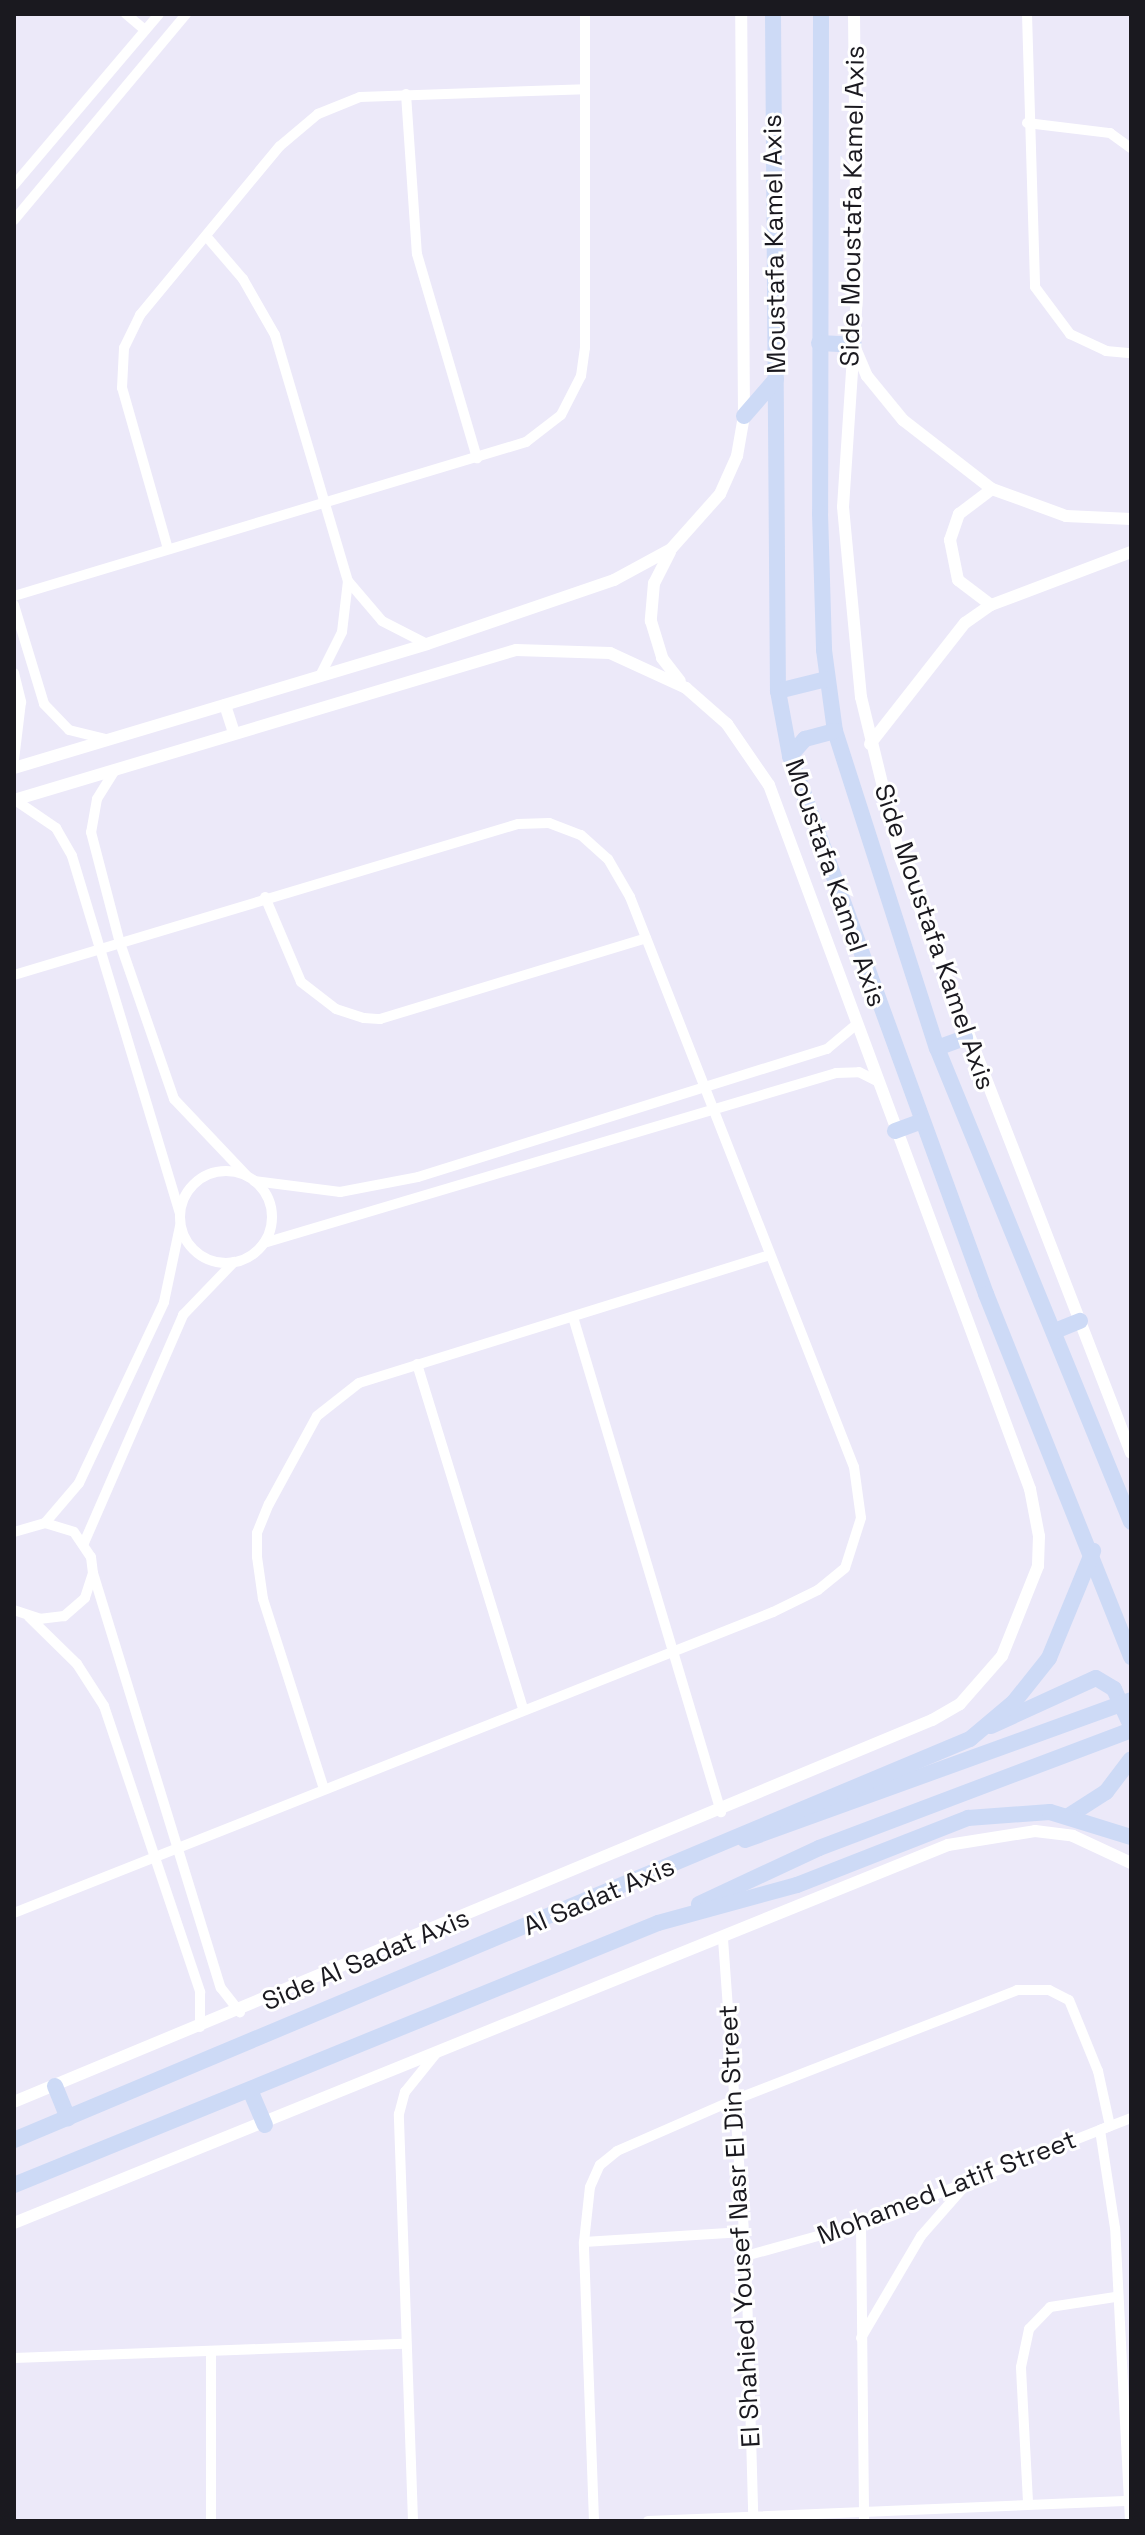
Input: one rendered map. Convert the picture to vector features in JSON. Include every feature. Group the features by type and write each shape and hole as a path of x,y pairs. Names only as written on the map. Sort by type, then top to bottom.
{"main road":[{"name":"Moustafa Kamel Axis","path":"773,14 778,691 790,756 922,1121 1093,1551 1131,1657"},
{"name":"Moustafa Kamel Axis","path":"821,14 819,343 827,679 835,731 937,1048 1127,1498 1131,1522"},
{"path":"819,343 854,345"},
{"path":"744,416 776,379"},
{"path":"778,691 827,679"},
{"path":"790,756 812,735 835,731"},
{"path":"937,1048 965,1038"},
{"path":"895,1131 922,1121"},
{"path":"1055,1331 1080,1321"},
{"name":"Al Sadat Axis","path":"14,2140 704,1854 984,1728 1049,1658 1093,1551"},
{"path":"658,1923 819,1848 1131,1728 1114,1689 1096,1678 984,1728"},
{"path":"704,1854 1131,1700"},
{"path":"1070,1815 1106,1792 1131,1759"},
{"name":"Al Sadat Axis","path":"14,2185 658,1923 797,1885 968,1818 1019,1811 1070,1815 1131,1837"},
{"path":"55,2086 68,2118"},
{"path":"250,2090 265,2125"}],"street":[{"path":"126,14 145,30"},
{"path":"14,185 159,14"},
{"path":"14,220 186,14"},
{"path":"14,596 477,458 545,431 561,415 581,376 585,14"},
{"path":"741,14 744,416 737,456 720,494 671,549 654,583 651,621 662,658 686,688 727,724 777,806 895,1131"},
{"name":"Side Moustafa Kamel Axis","path":"854,14 854,345 844,459 845,554 870,744 900,857 965,1038 1131,1453"},
{"path":"1027,14 1032,267 1043,305 1087,344 1131,353"},
{"path":"168,549 122,388 124,348 140,315 280,146 318,114 360,97 585,89"},
{"path":"406,94 417,254 477,458"},
{"path":"1027,123 1110,133 1131,148"},
{"path":"206,236 266,315 348,581 342,632 320,676"},
{"path":"854,345 867,376 903,420 992,489 1066,516 1131,519"},
{"path":"991,605 967,591 949,554 959,514 992,489"},
{"path":"14,768 427,644 614,580 671,549"},
{"path":"870,744 948,638 991,605 1131,552"},
{"path":"348,581 382,621 427,644"},
{"path":"14,605 34,679 51,714 74,733 110,739"},
{"path":"15,800 516,650 547,647 610,653 686,688"},
{"path":"14,673 21,702 14,760"},
{"path":"225,705 234,733"},
{"path":"115,770 97,799 91,832 120,943 174,1099 250,1178 272,1217 264,1243"},
{"path":"15,800 44,816 65,841 101,948 180,1213 164,1302 79,1483 45,1523"},
{"path":"14,975 265,897 518,824 549,823 581,835 608,859 646,938 716,1110 854,1467 858,1535 845,1568 818,1590 324,1789 178,1852 14,1913"},
{"path":"265,897 301,982 336,1009 364,1018 380,1019 646,938"},
{"path":"180,1213 189,1190 209,1174 250,1178 307,1191 362,1191 827,1049 856,1025"},
{"path":"84,1543 183,1315 234,1262 264,1243 836,1073 859,1072 877,1081"},
{"name":"Side Al Sadat Axis","path":"14,2102 199,2029 721,1812 960,1704 984,1681 1017,1627 1038,1566 1036,1515 895,1131"},
{"path":"180,1226 200,1255 234,1262"},
{"path":"324,1789 263,1599 257,1533 324,1408 359,1383 770,1255"},
{"path":"573,1317 670,1652 721,1812"},
{"path":"417,1364 523,1708"},
{"path":"14,1532 45,1523 74,1532 84,1543 221,1988 240,2012"},
{"path":"14,1610 29,1617 51,1619 76,1608 93,1573"},
{"path":"29,1617 97,1692 203,2001 199,2029"},
{"path":"14,2223 265,2125 948,1845 1002,1832 1073,1836 1131,1863"},
{"name":"El Shahied Yousef Nasr El Din Street","path":"723,1939 746,2256 753,2513"},
{"path":"594,2521 584,2242 590,2187 600,2165 617,2151 734,2100 1036,1988 1061,1994 1078,2014 1105,2128 1113,2198 1115,2297 1130,2521"},
{"path":"413,2521 404,2344 399,2114 410,2085 435,2055"},
{"name":"Mohamed Latif Street","path":"746,2256 861,2224 1131,2118"},
{"path":"860,2340 921,2236 968,2183"},
{"path":"861,2224 864,2516"},
{"path":"584,2242 744,2232"},
{"path":"1028,2502 1021,2367 1029,2329 1050,2307 1115,2297"},
{"path":"14,2358 404,2344"},
{"path":"211,2353 211,2521"},
{"path":"648,2521 753,2513 864,2516 1028,2502 1130,2501"}]}
